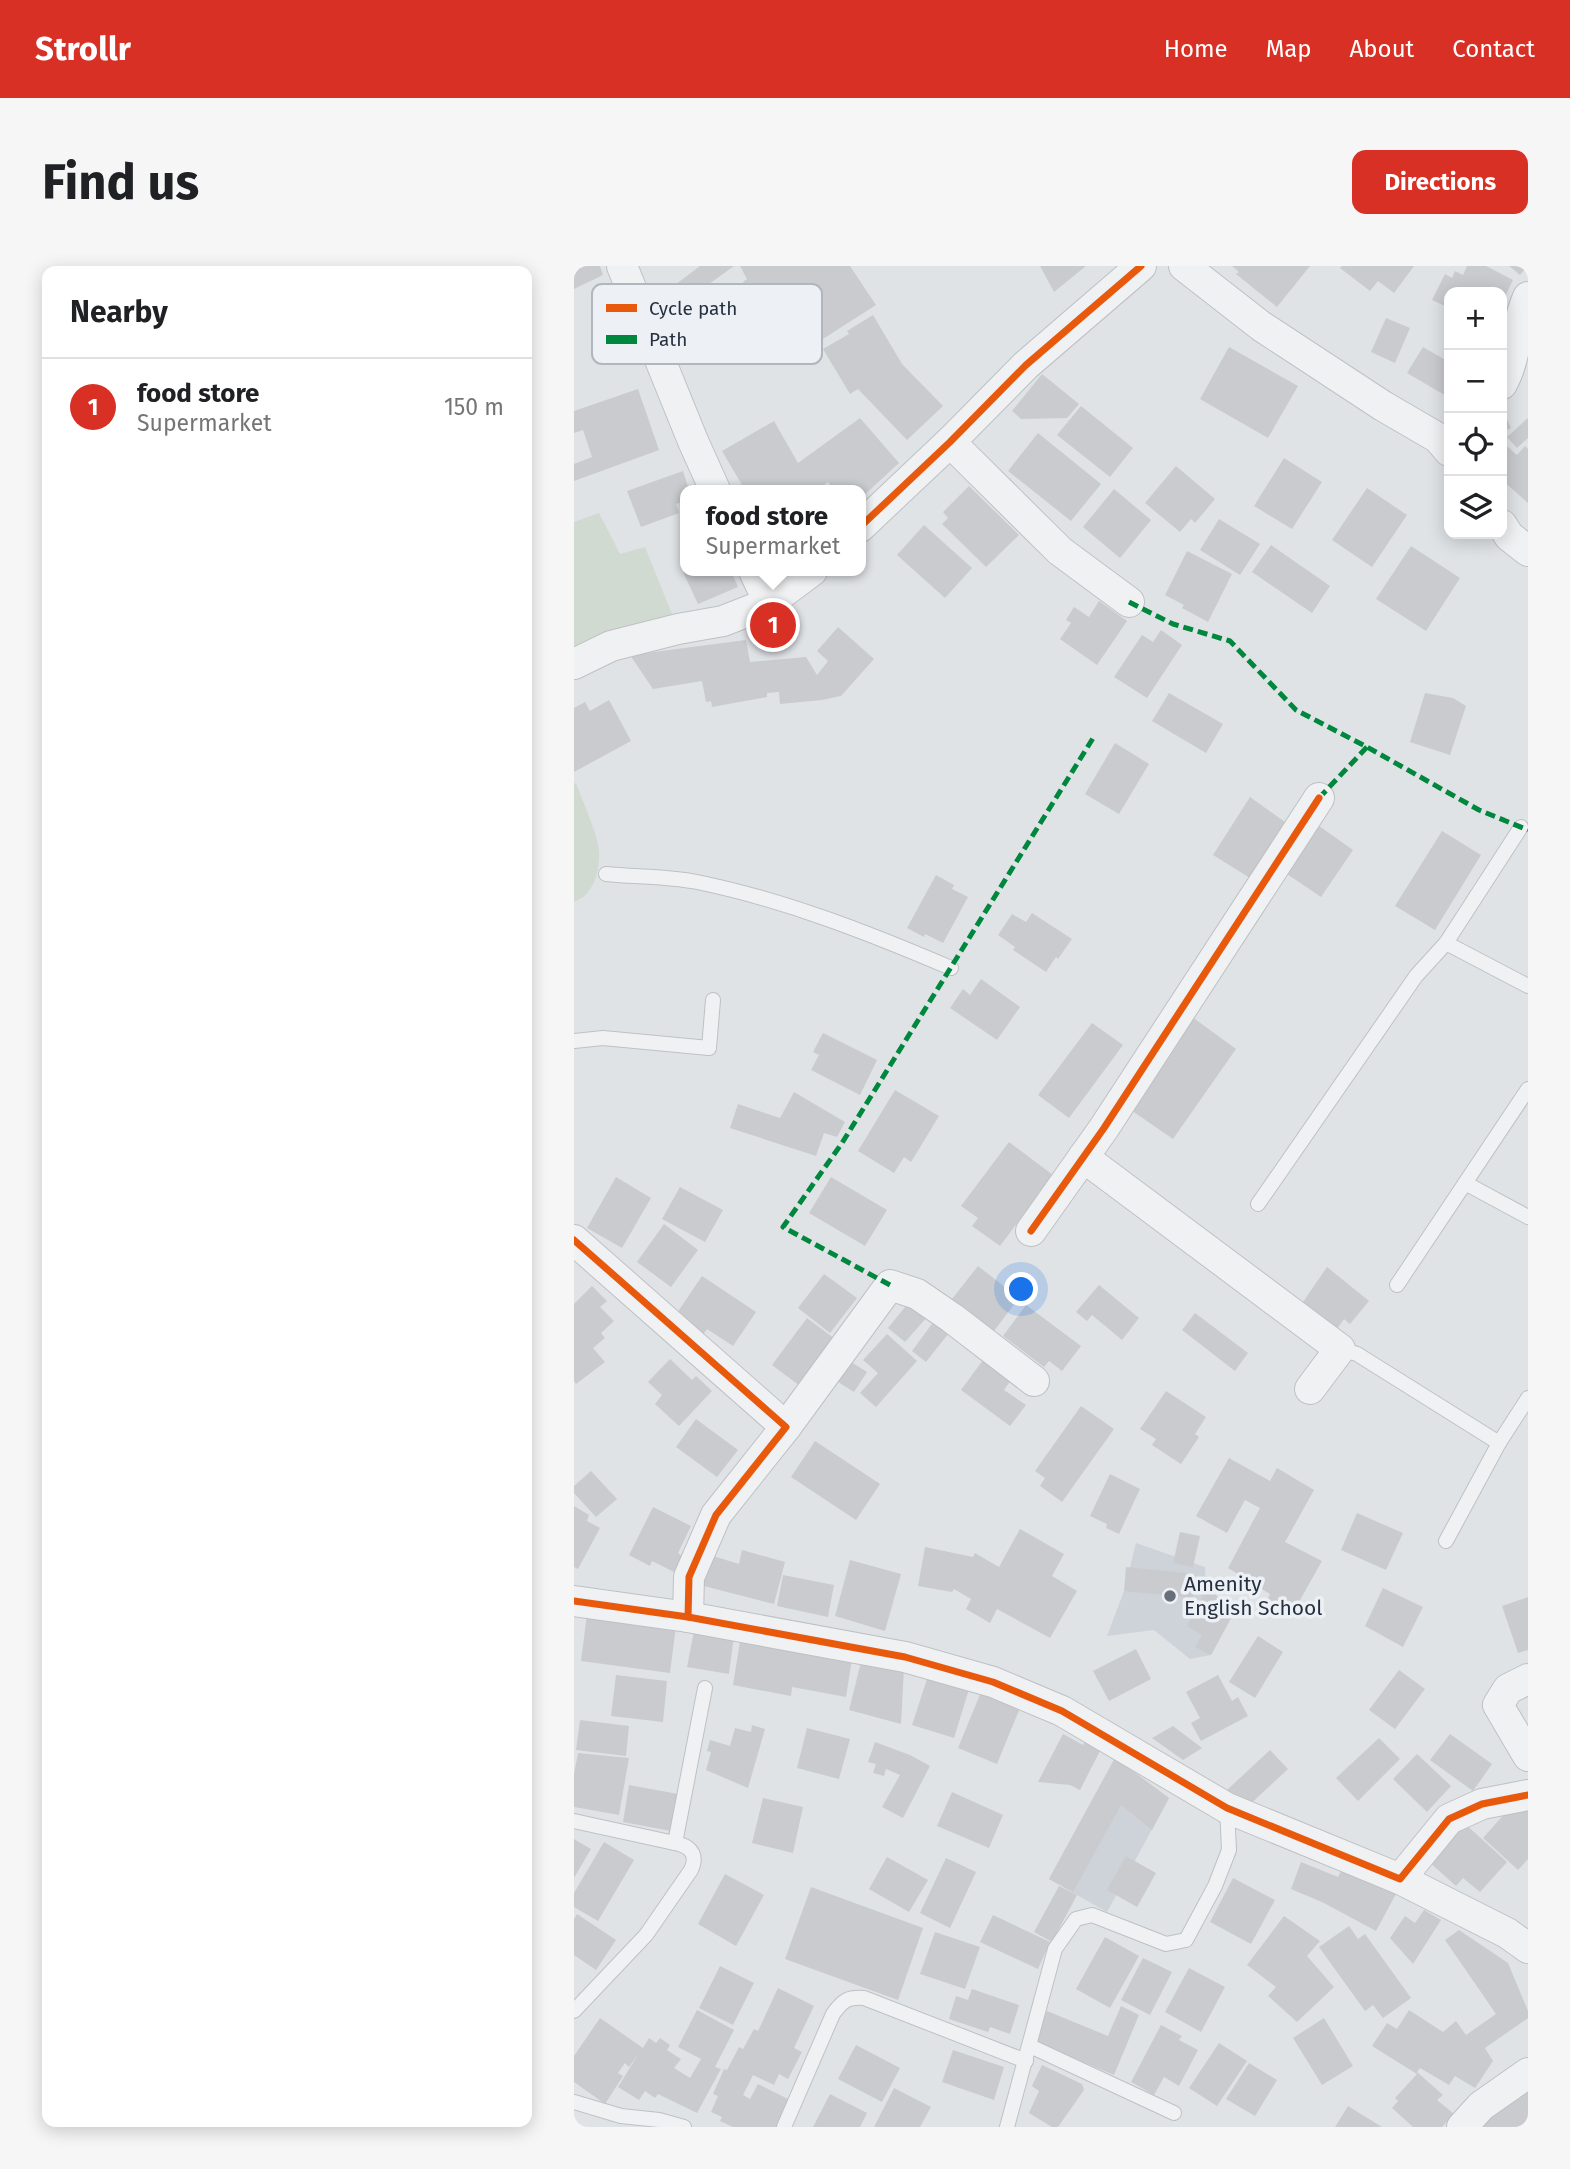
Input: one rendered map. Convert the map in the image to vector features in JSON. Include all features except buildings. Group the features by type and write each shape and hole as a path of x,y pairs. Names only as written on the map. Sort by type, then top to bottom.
{"street":[{"path":"622,266 629,284"},
{"path":"866,521 1026,365 1141,266"},
{"path":"1184,266 1261,326 1383,407 1444,439"},
{"path":"1507,373 1528,297"},
{"path":"662,364 713,485"},
{"path":"950,442 1060,551 1129,601"},
{"path":"1507,533 1528,551"},
{"path":"756,576 769,603"},
{"path":"574,664 611,646 723,621 769,603 805,576"},
{"path":"1031,1231 1083,1157 1320,797"},
{"path":"1083,1157 1340,1349 1310,1389"},
{"path":"574,1240 786,1427"},
{"path":"688,1617 689,1577 716,1515 786,1427 890,1285 917,1294 1034,1381"},
{"path":"574,1601 688,1617 905,1657 993,1682 1062,1711 1227,1808 1400,1879 1507,1933 1528,1948"},
{"path":"1528,1679 1508,1689 1498,1705 1528,1756"},
{"path":"1400,1879 1449,1819 1482,1804 1528,1796"},
{"path":"1462,2127 1480,2106 1528,2073"}],"lane":[{"path":"1258,1204 1416,976 1446,943 1521,827"},
{"path":"606,874 695,882 795,908 877,937 951,968"},
{"path":"1446,943 1528,986"},
{"path":"574,1041 603,1038 709,1048 713,1000"},
{"path":"1397,1285 1528,1089"},
{"path":"1465,1183 1528,1217"},
{"path":"1340,1349 1357,1354 1499,1443"},
{"path":"1446,1541 1499,1443 1528,1399"},
{"path":"675,1843 705,1688"},
{"path":"1007,2127 1055,1949 1076,1919 1092,1915 1166,1944 1186,1940 1215,1886 1229,1850 1227,1808"},
{"path":"574,1821 687,1846 695,1861 646,1935 574,2011"},
{"path":"784,2127 833,2014 842,2001 851,1997 864,1998 1026,2061"},
{"path":"1030,2046 1174,2113"},
{"path":"574,2102 621,2116 659,2120 684,2127"}],"shaded area":[{"path":"599,513 620,554 645,547 676,624 574,654 574,522"},
{"path":"576,783 596,836 599,859 591,888 581,899 574,902 574,784"},
{"name":"Amenity English School","path":"1136,1543 1205,1567 1206,1590 1237,1607 1211,1655 1190,1659 1154,1630 1107,1636 1124,1591"},
{"path":"1115,1758 1169,1798 1107,1912 1049,1879"}],"marked path":[{"path":"1129,602 1173,624 1230,641 1296,710 1479,810 1528,830"},
{"path":"890,1285 783,1227 842,1143 1095,735"},
{"path":"1319,798 1367,747"}],"cycle path":[{"path":"866,521 1026,365 1141,266"},
{"path":"1031,1231 1104,1128 1319,798"},
{"path":"574,1240 786,1427 716,1515 689,1577 688,1617"},
{"path":"574,1601 688,1617 905,1657 993,1682 1062,1711 1227,1808 1400,1879 1449,1819 1482,1804 1528,1795"}],"place":[{"name":"food store","path":"773,625"},
{"name":"Amenity English School","path":"1170,1596"}]}
